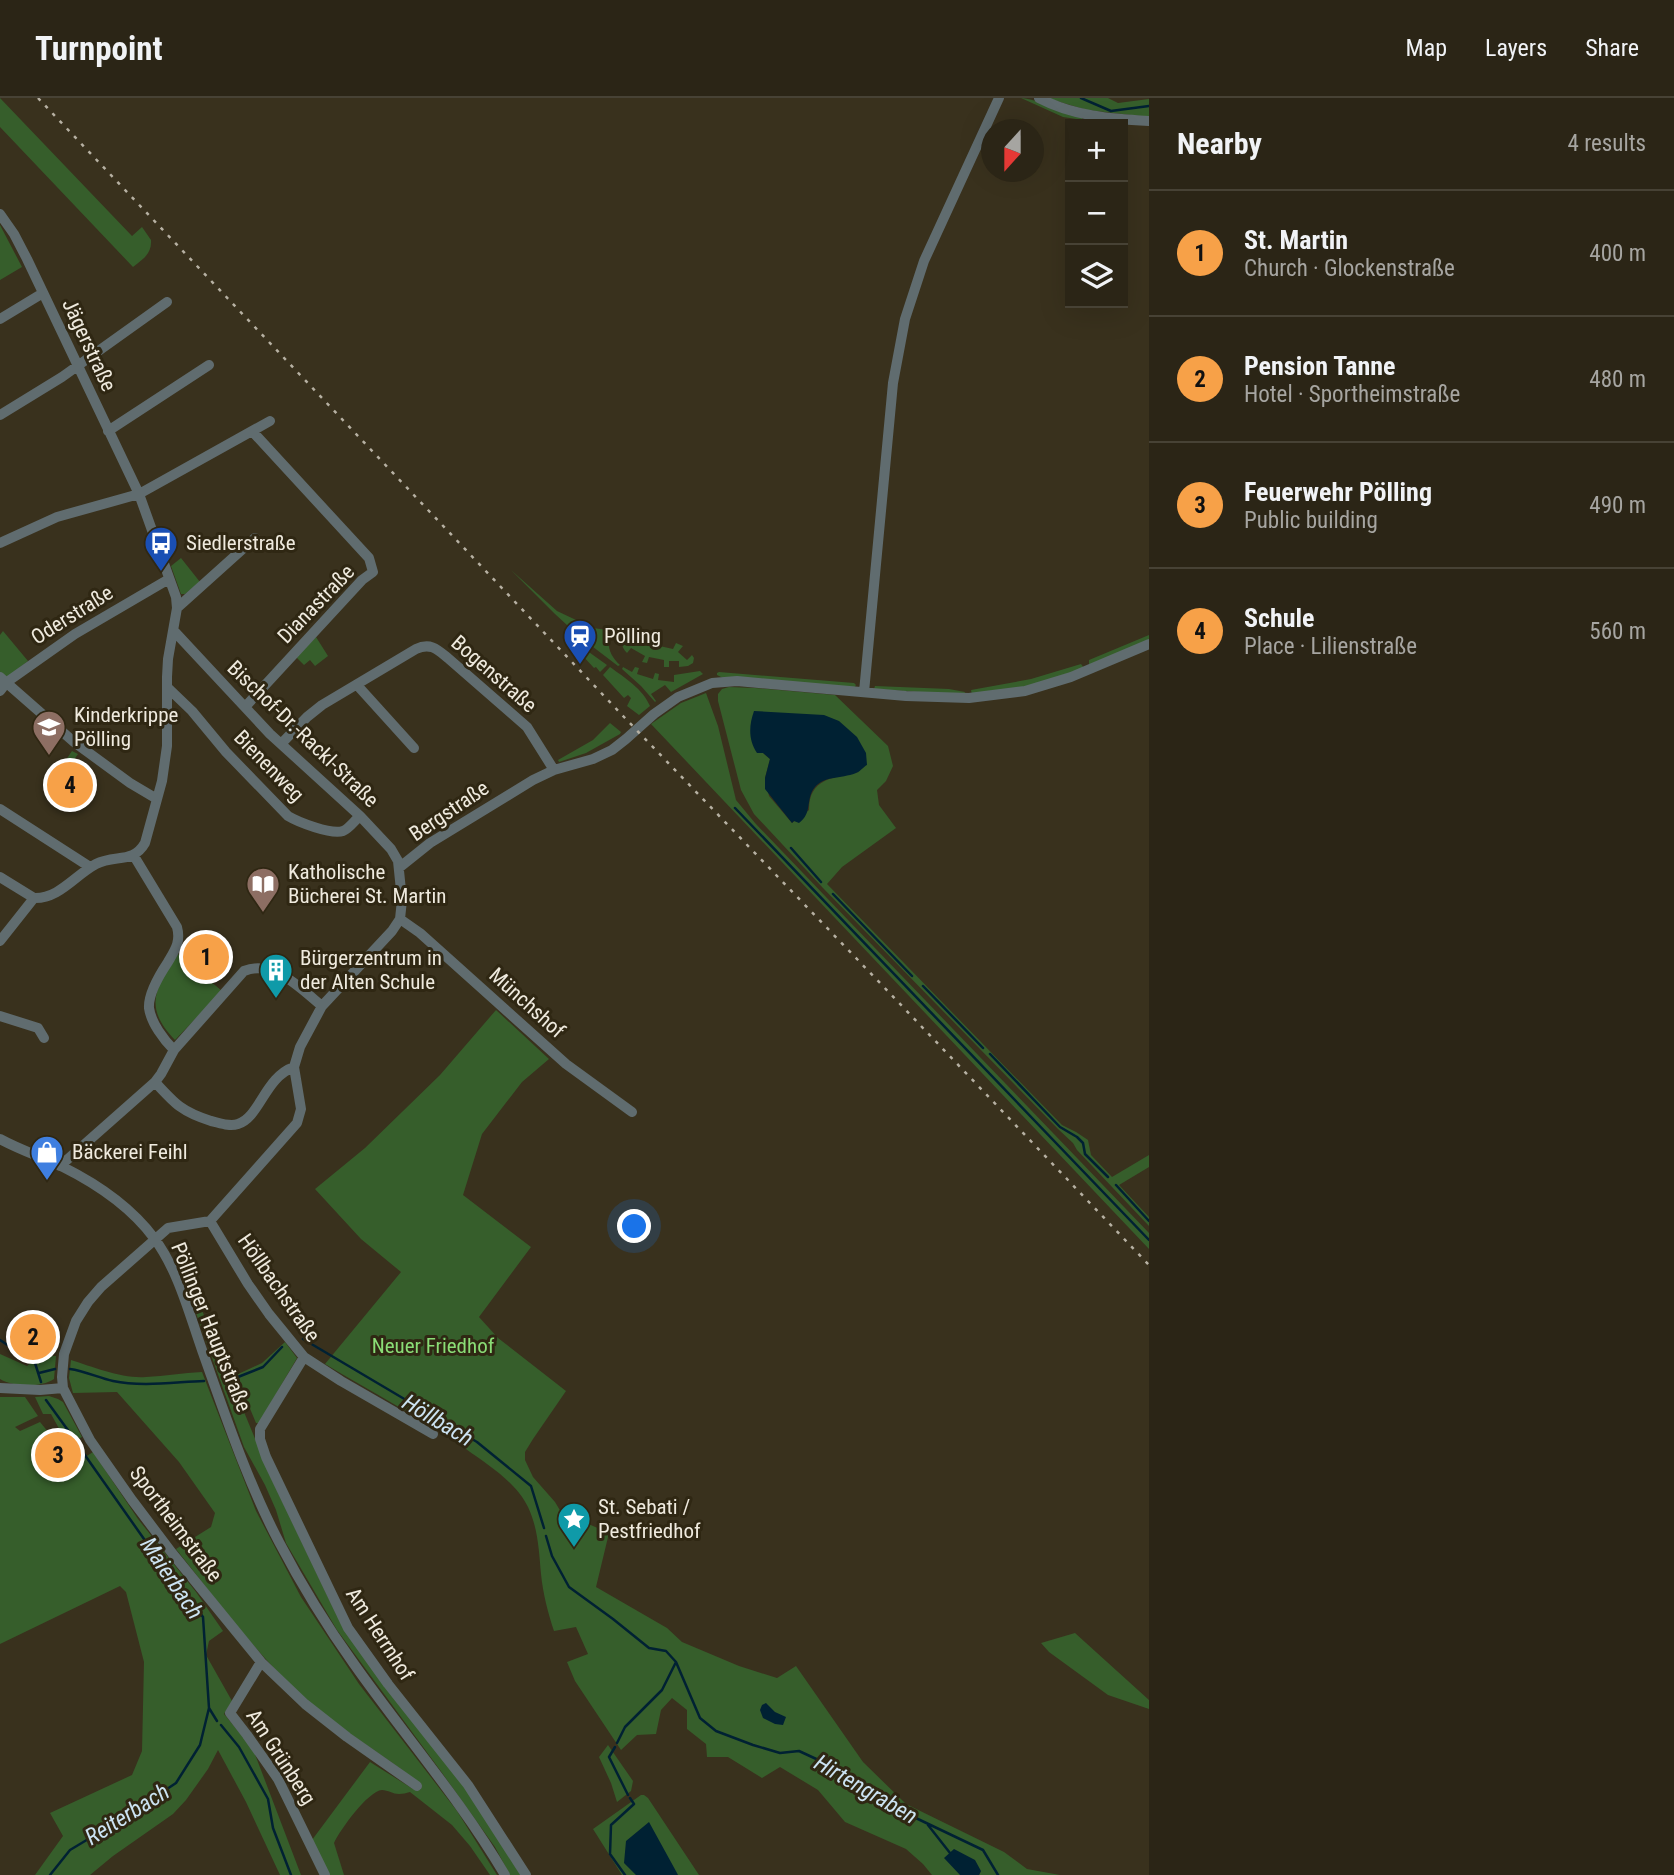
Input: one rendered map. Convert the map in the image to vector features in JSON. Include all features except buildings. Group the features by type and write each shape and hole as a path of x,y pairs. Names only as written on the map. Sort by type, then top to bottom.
{"street":[{"path":"999,98 924,261 905,319 893,383 863,692 969,698 1025,691 1071,677 1149,644"},
{"path":"1039,98 1087,115 1149,121"},
{"name":"Jägerstraße","path":"0,214 14,234 139,494"},
{"path":"0,319 43,293"},
{"path":"0,415 78,366 167,302"},
{"path":"108,431 209,365"},
{"path":"0,543 57,517 139,494 270,421"},
{"name":"Dianastraße","path":"245,707 362,580 373,572 369,558 252,431"},
{"path":"0,877 34,898 41,898 54,894 90,867 109,859 134,856 145,843 167,746 168,659 177,608 176,597 139,494"},
{"path":"177,608 255,538"},
{"name":"Oderstraße","path":"2,683 75,634 169,579"},
{"name":"Bischof-Dr.-Rackl-Straße","path":"174,631 281,744 360,816 391,849 400,867"},
{"name":"Bogenstraße","path":"281,744 322,705 416,649 429,645 436,648 527,727 554,769"},
{"name":"Bergstraße","path":"400,919 400,867 430,843 554,769 593,759 620,745 654,714 678,697 722,681 863,692"},
{"path":"2,683 74,742 157,799"},
{"path":"357,685 414,748"},
{"name":"Bienenweg","path":"167,687 192,710 230,757 288,816 339,831 346,829 360,816"},
{"path":"0,809 90,867"},
{"path":"134,856 177,927 179,935 175,950 154,989 149,1007 155,1024 167,1044 174,1050"},
{"path":"0,942 34,898"},
{"path":"155,1239 172,1226 210,1221 297,1123 301,1109 294,1068 300,1047 322,1006 400,919"},
{"name":"Münchshof","path":"400,919 420,933 566,1064 632,1112"},
{"path":"60,1166 155,1082 174,1050 247,969 261,967 274,971 322,1006"},
{"path":"0,1016 38,1028 44,1038"},
{"path":"155,1082 188,1114 224,1125 236,1125 245,1121 276,1078 286,1070 294,1068"},
{"name":"Pöllinger Hauptstraße","path":"0,1139 89,1181 113,1198 155,1239 176,1278 267,1518 308,1595 343,1648 467,1814 505,1875"},
{"name":"Höllbachstraße","path":"210,1221 264,1307 304,1357 433,1434"},
{"name":"Sportheimstraße","path":"155,1239 101,1287 83,1309 64,1354 63,1388 90,1440 132,1500 261,1662 305,1704 417,1786"},
{"name":"Am Herrnhof","path":"304,1357 260,1429 266,1457 348,1628 388,1684 468,1785 526,1875"},
{"path":"0,1388 63,1388"},
{"name":"Am Grünberg","path":"261,1662 230,1713 278,1779 324,1875"}],"green space":[{"path":"0,98 132,236 142,227 151,240 150,249 143,259 133,267 0,127"},
{"path":"1021,98 1034,100 1082,119 1063,117"},
{"path":"1047,98 1108,98 1118,103 1149,99 1149,117 1087,110"},
{"path":"0,225 22,267 0,280"},
{"path":"181,558 200,582 185,594 181,594 171,566"},
{"path":"511,570 557,611 593,628 615,631 615,637 609,636 609,648 620,665 580,637"},
{"path":"3,631 28,661 8,677 0,673 0,635"},
{"path":"625,633 633,634 632,640 650,644 652,637 656,638 655,645 673,649 676,643 683,646 678,652 687,660 692,655 693,663 679,667 679,661 669,661 669,667 664,667 664,660 649,657 647,663 642,662 645,656 631,648 627,653 623,648"},
{"path":"1149,635 1149,642 1089,665 1089,660"},
{"path":"316,637 328,656 315,666 310,660 304,665 296,657"},
{"path":"569,641 586,650 607,665 600,672"},
{"path":"1081,664 1084,668 1030,686 972,695 971,690 1031,679"},
{"path":"610,667 633,684 647,700 650,706 639,715 627,706 631,698 628,695 624,698 603,675"},
{"path":"623,667 632,672 635,667 639,668 637,674 653,679 655,673 659,674 658,680 674,682 674,675 700,671 703,674 671,692 665,685 651,694 655,702"},
{"path":"719,672 856,685 854,688 723,678 717,675"},
{"path":"875,686 965,692 964,695 874,689"},
{"path":"755,688 835,695 888,746 893,766 886,781 877,790 879,805 896,828 842,867 827,884 1062,1125 1088,1140 1091,1155 1112,1177 1149,1155 1149,1167 1119,1185 1149,1217 1149,1226 1073,1143 754,814 741,790 718,701 718,694 722,689","holes":["763,753 859,772 832,778 818,785 810,799 809,810 792,823 769,796 765,778 770,759"]},
{"path":"706,693 718,726 736,800 755,823 1149,1233 1149,1249 651,724 681,703"},
{"path":"610,723 620,734 586,753 559,762 558,760 593,740"},
{"path":"72,751 78,754 60,780 55,776"},
{"path":"178,954 222,991 175,1040 159,1017 156,997 163,977"},
{"name":"Neuer Friedhof","path":"496,1010 549,1059 522,1082 482,1134 463,1195 531,1247 479,1317 498,1338 566,1391 525,1452 525,1460 533,1477 561,1512 609,1533 596,1587 667,1628 682,1642 739,1666 777,1678 796,1666 863,1762 906,1804 1004,1852 1027,1869 1060,1875 979,1875 981,1871 961,1875 932,1875 906,1849 845,1822 818,1790 780,1767 762,1778 728,1757 707,1757 706,1744 687,1729 687,1710 672,1698 661,1710 656,1734 637,1735 621,1750 575,1681 567,1662 588,1654 576,1627 554,1631 543,1589 536,1531 523,1498 501,1475 466,1449 325,1364 401,1272 361,1239 315,1189 365,1148 440,1075"},
{"path":"196,1308 201,1308 273,1482 337,1616 465,1786 521,1875 510,1875 495,1847 337,1630 286,1543 276,1510 244,1447"},
{"path":"285,1342 297,1358 259,1423 256,1423 236,1375 262,1363"},
{"path":"0,1354 27,1366 40,1356 56,1356 54,1379 35,1385 6,1382 0,1379"},
{"path":"71,1360 108,1372 137,1377 202,1372 256,1511 301,1597 359,1684 457,1811 497,1875 490,1875 452,1825 410,1792 399,1794 382,1790 362,1804 334,1843 344,1875 328,1875 312,1840 370,1762 413,1789 420,1790 422,1786 298,1693 243,1633 176,1549 211,1527 215,1513 179,1462 117,1392 73,1393 69,1378"},
{"path":"49,1396 63,1402 82,1437 68,1445 51,1414 43,1414 35,1397"},
{"path":"0,1397 25,1397 38,1416 15,1427 20,1431 40,1422 58,1444 42,1455 59,1474 93,1452 138,1519 223,1631 209,1641 206,1655 232,1701 224,1714 253,1749 301,1875 280,1875 218,1750 208,1769 173,1814 90,1875 35,1875 63,1836 50,1813 132,1775 142,1751 144,1662 126,1592 120,1586 0,1644"},
{"path":"1075,1633 1149,1700 1149,1709 1108,1695 1049,1652 1041,1643"},
{"path":"608,1745 633,1781 631,1791 617,1802 599,1757"},
{"path":"641,1795 648,1798 699,1875 622,1875 593,1829"}],"water":[{"path":"754,711 824,715 839,721 857,737 866,753 867,765 859,772 819,783 810,796 806,815 799,823 792,823 765,789 770,759 763,753 757,753 752,743 750,727"},
{"path":"766,1703 775,1712 786,1717 783,1725 763,1718 760,1710"},
{"path":"649,1822 678,1875 636,1875 624,1863 626,1841"},
{"path":"954,1849 975,1860 981,1871 979,1875 960,1875 944,1858"}],"waterway":[{"path":"1081,98 1111,111 1149,106"},
{"path":"735,808 1149,1240"},
{"path":"791,848 821,882"},
{"path":"833,894 912,976"},
{"path":"923,986 983,1048"},
{"path":"990,1054 1060,1127 1083,1143 1085,1154 1108,1177"},
{"path":"1116,1185 1149,1221"},
{"name":"Höllbach","path":"303,1339 477,1442 531,1486 544,1528"},
{"name":"Maierbach","path":"0,1340 35,1363 41,1382"},
{"name":"Höllbach","path":"238,1377 263,1367 282,1347"},
{"name":"Höllbach","path":"39,1373 55,1369"},
{"name":"Höllbach","path":"70,1369 124,1383 204,1381"},
{"name":"Maierbach","path":"46,1400 78,1444"},
{"name":"Maierbach","path":"82,1451 203,1617 209,1708 217,1721"},
{"name":"Hirtengraben","path":"546,1536 552,1556 569,1587 649,1648 666,1651 676,1662 700,1718 716,1731 780,1753 799,1751 853,1776 899,1810 983,1850 998,1875"},
{"path":"617,1743 625,1727 662,1690 676,1662"},
{"name":"Reiterbach","path":"50,1875 70,1850 176,1783 200,1745 209,1708"},
{"name":"Maierbach","path":"221,1725 239,1747 268,1799 273,1828 291,1875"},
{"path":"615,1747 609,1757 628,1795"},
{"path":"625,1875 610,1854 611,1825 634,1804 630,1798"},
{"path":"928,1825 950,1853"}],"railway":[{"path":"38,98 624,717 1149,1265"}],"place":[{"name":"Siedlerstraße","path":"161,573"},
{"name":"Pölling","path":"580,666"},
{"name":"Kinderkrippe Pölling","path":"49,757"},
{"name":"Schule","path":"70,785"},
{"name":"Katholische Bücherei St. Martin","path":"263,914"},
{"name":"St. Martin","path":"206,957"},
{"name":"Bürgerzentrum in der Alten Schule","path":"276,1000"},
{"name":"Bäckerei Feihl","path":"47,1182"},
{"name":"Pension Tanne","path":"33,1337"},
{"name":"Feuerwehr Pölling","path":"58,1455"},
{"name":"St. Sebati / Pestfriedhof","path":"574,1549"}]}
